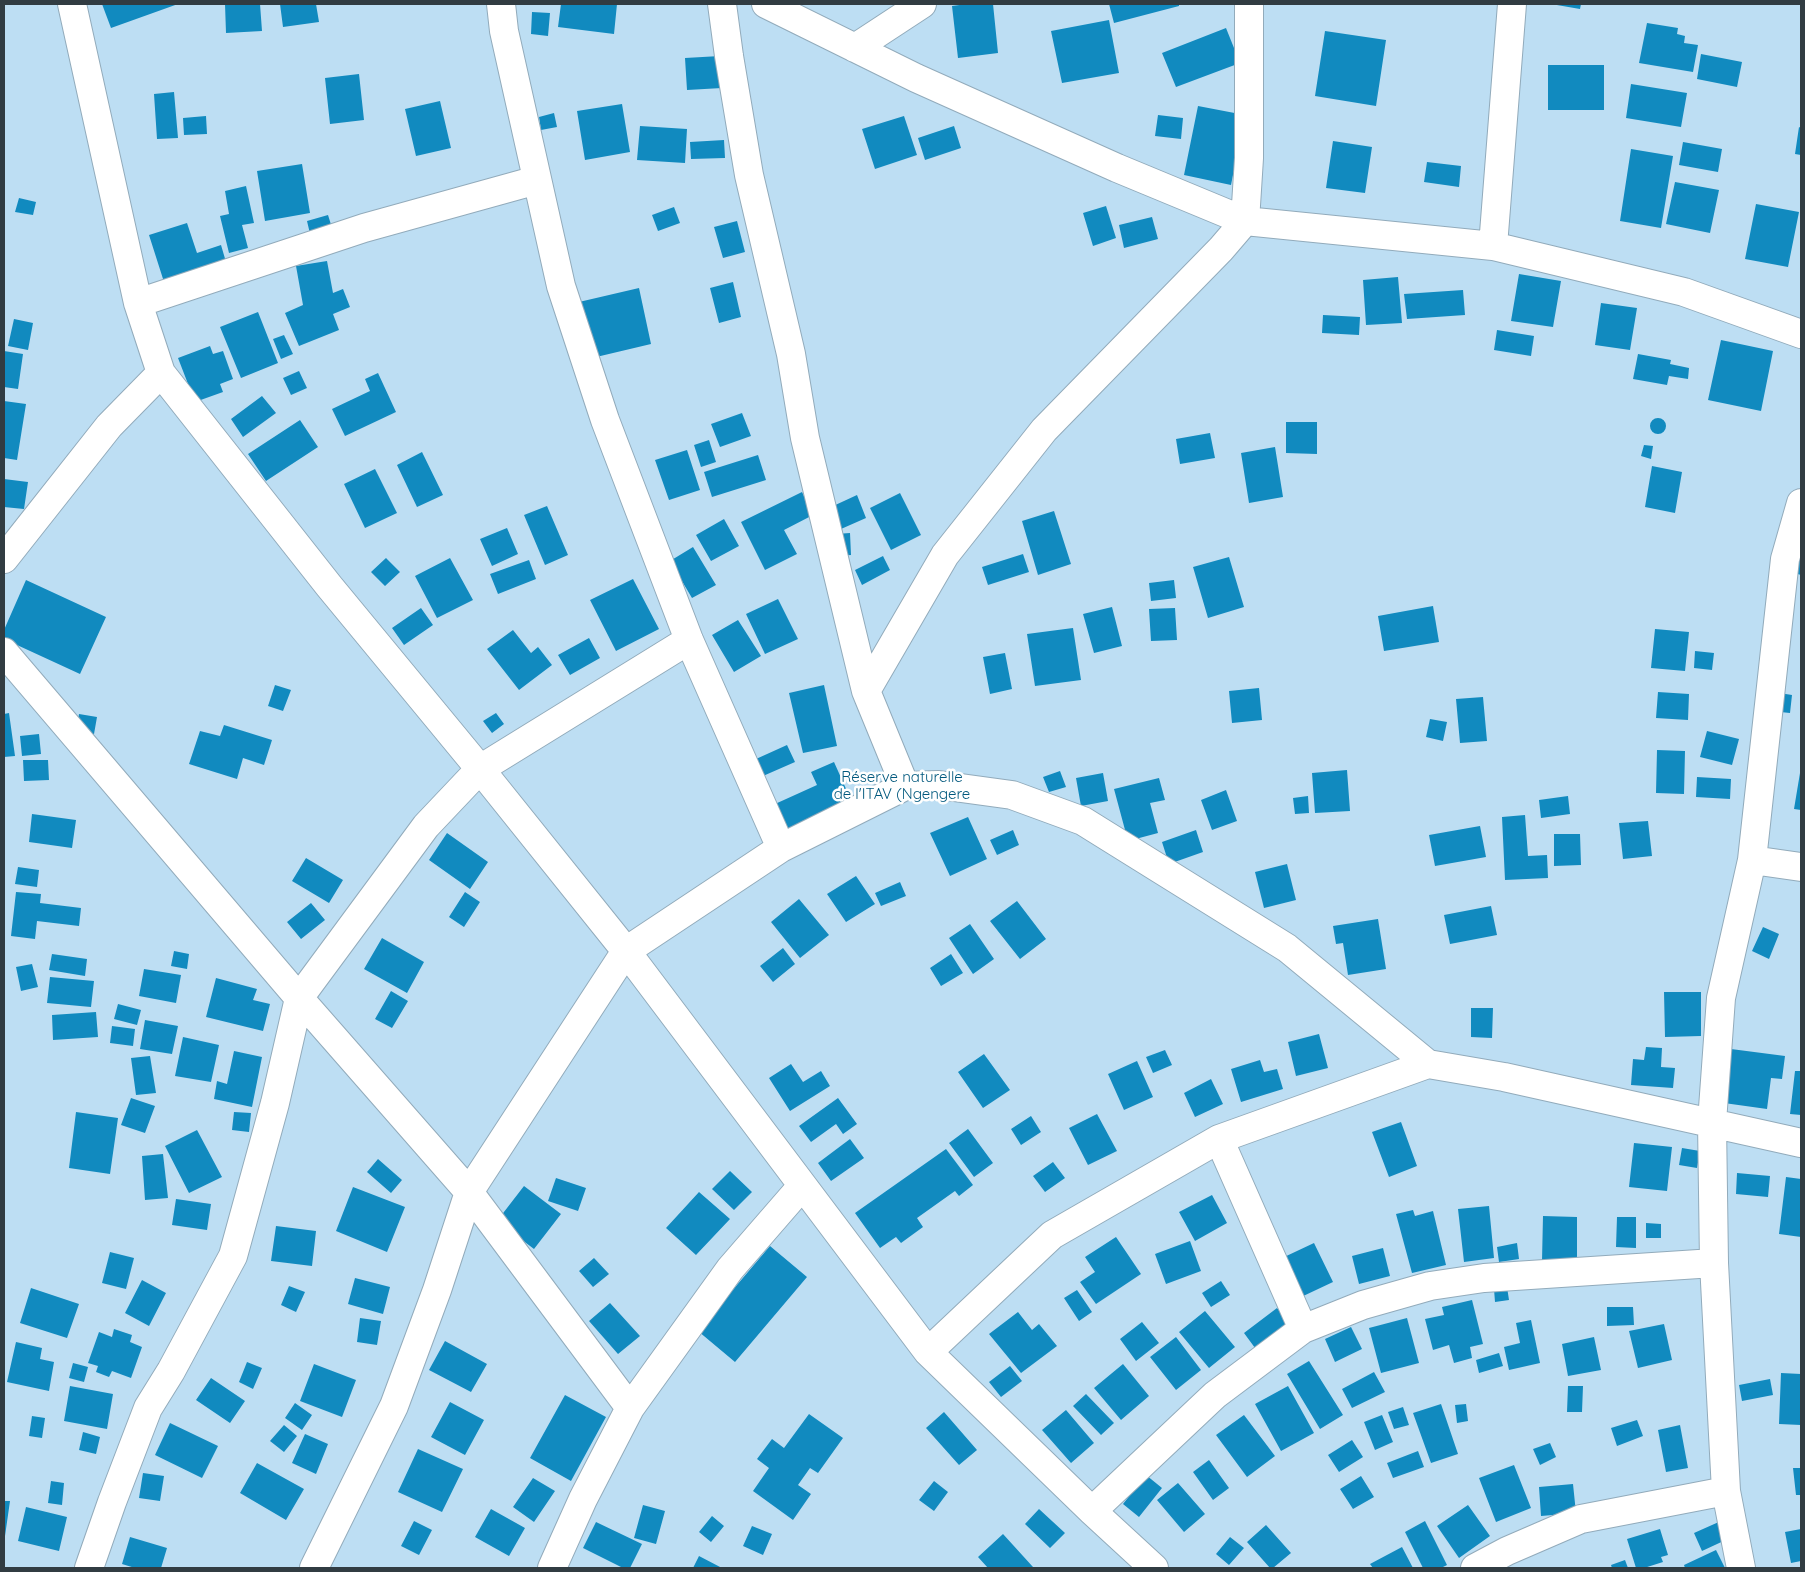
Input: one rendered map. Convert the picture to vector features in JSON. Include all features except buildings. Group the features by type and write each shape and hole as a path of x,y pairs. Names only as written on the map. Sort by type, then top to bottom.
{"street":[{"path":"72,4 138,303 161,372 329,586 626,950 928,1352 1092,1511 1154,1568"},
{"path":"501,4 504,31 564,295 605,420 690,640 781,848"},
{"path":"722,4 749,175 791,354 805,438 866,691 905,786"},
{"path":"766,4 916,78 1117,168 1245,221 1493,246 1684,292 1801,334"},
{"path":"856,48 922,4"},
{"path":"866,691 945,555 1044,430 1214,256 1245,221 1249,158 1249,4"},
{"path":"1493,246 1512,4"},
{"path":"138,303 364,228 537,180"},
{"path":"4,559 109,426 161,372"},
{"path":"1741,1568 1726,1491 1714,1263 1712,1122 1721,998 1752,860 1785,559 1801,503"},
{"path":"89,1568 148,1408 171,1371 233,1256 274,1103 299,998 426,826 480,769 690,640"},
{"path":"4,652 299,998 468,1192 630,1408"},
{"path":"314,1568 394,1406 437,1290 468,1192 626,950 781,848 905,786 939,785 1012,795 1083,821 1287,948 1428,1064"},
{"path":"1752,860 1801,867"},
{"path":"928,1352 1052,1236 1218,1139 1428,1064 1504,1077 1801,1143"},
{"path":"1218,1139 1303,1328"},
{"path":"552,1568 583,1499 630,1408 730,1269 802,1186"},
{"path":"1092,1511 1214,1395 1303,1328 1364,1305 1430,1286 1484,1278 1714,1263"},
{"path":"1475,1568 1507,1551 1581,1519 1726,1491"}],"green space":[{"name":"Réserve naturelle de l'ITAV (Ngengere","path":"4,4 1801,4 1801,1568 4,1568"}]}
